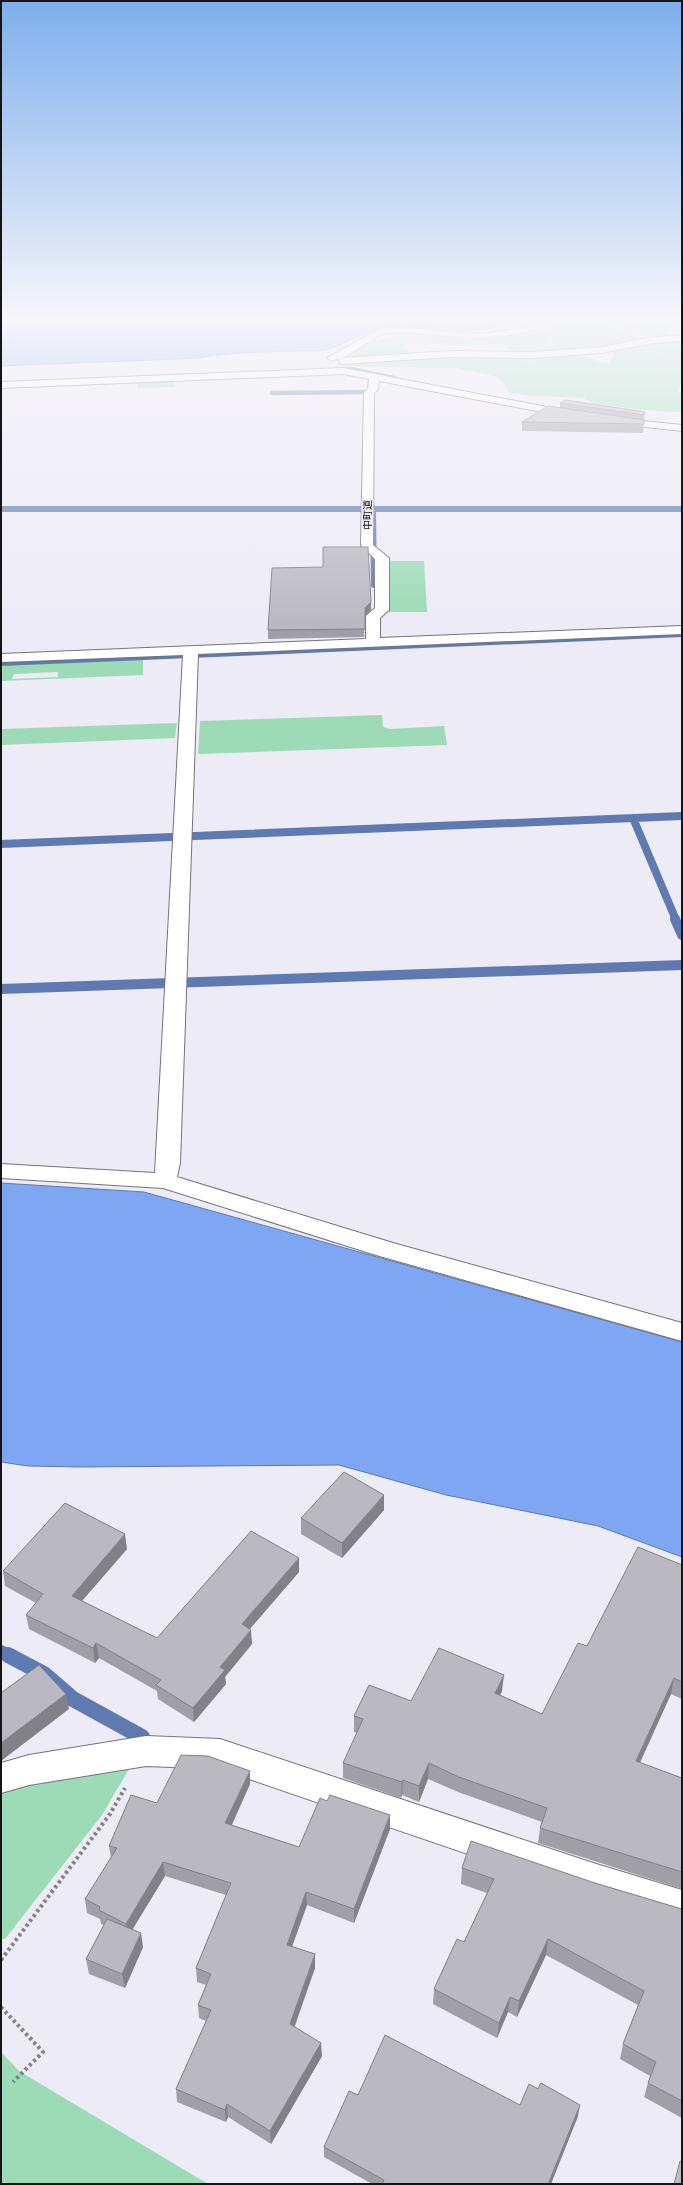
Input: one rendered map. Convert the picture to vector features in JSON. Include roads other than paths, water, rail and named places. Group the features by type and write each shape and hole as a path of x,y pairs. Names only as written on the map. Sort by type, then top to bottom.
{"street":[{"name":"中町道","path":"369,421 367,545 382,558 382,610 373,616 373,643"},
{"path":"609,421 637,425 682,428"},
{"path":"1,658 190,654 373,643 682,630"},
{"path":"165,1181 168,1163 190,654"},
{"path":"1,1171 165,1181 385,1249 682,1332"},
{"path":"1,1778 29,1770 146,1751 220,1754 592,1880 682,1907"}],"water":[{"path":"1,1183 144,1192 682,1342 682,1557 598,1526 446,1495 339,1465 80,1467 28,1466 1,1462"}],"waterway":[{"path":"1,509 373,509"},
{"path":"373,509 682,509"},
{"path":"373,509 374,585"},
{"path":"1,663 682,634"},
{"path":"633,818 682,816"},
{"path":"1,844 633,818"},
{"path":"633,818 676,920"},
{"path":"675,919 682,935"},
{"path":"1,989 682,965"},
{"path":"1,1651 10,1656"},
{"path":"8,1655 44,1674 73,1699 142,1737"}]}
